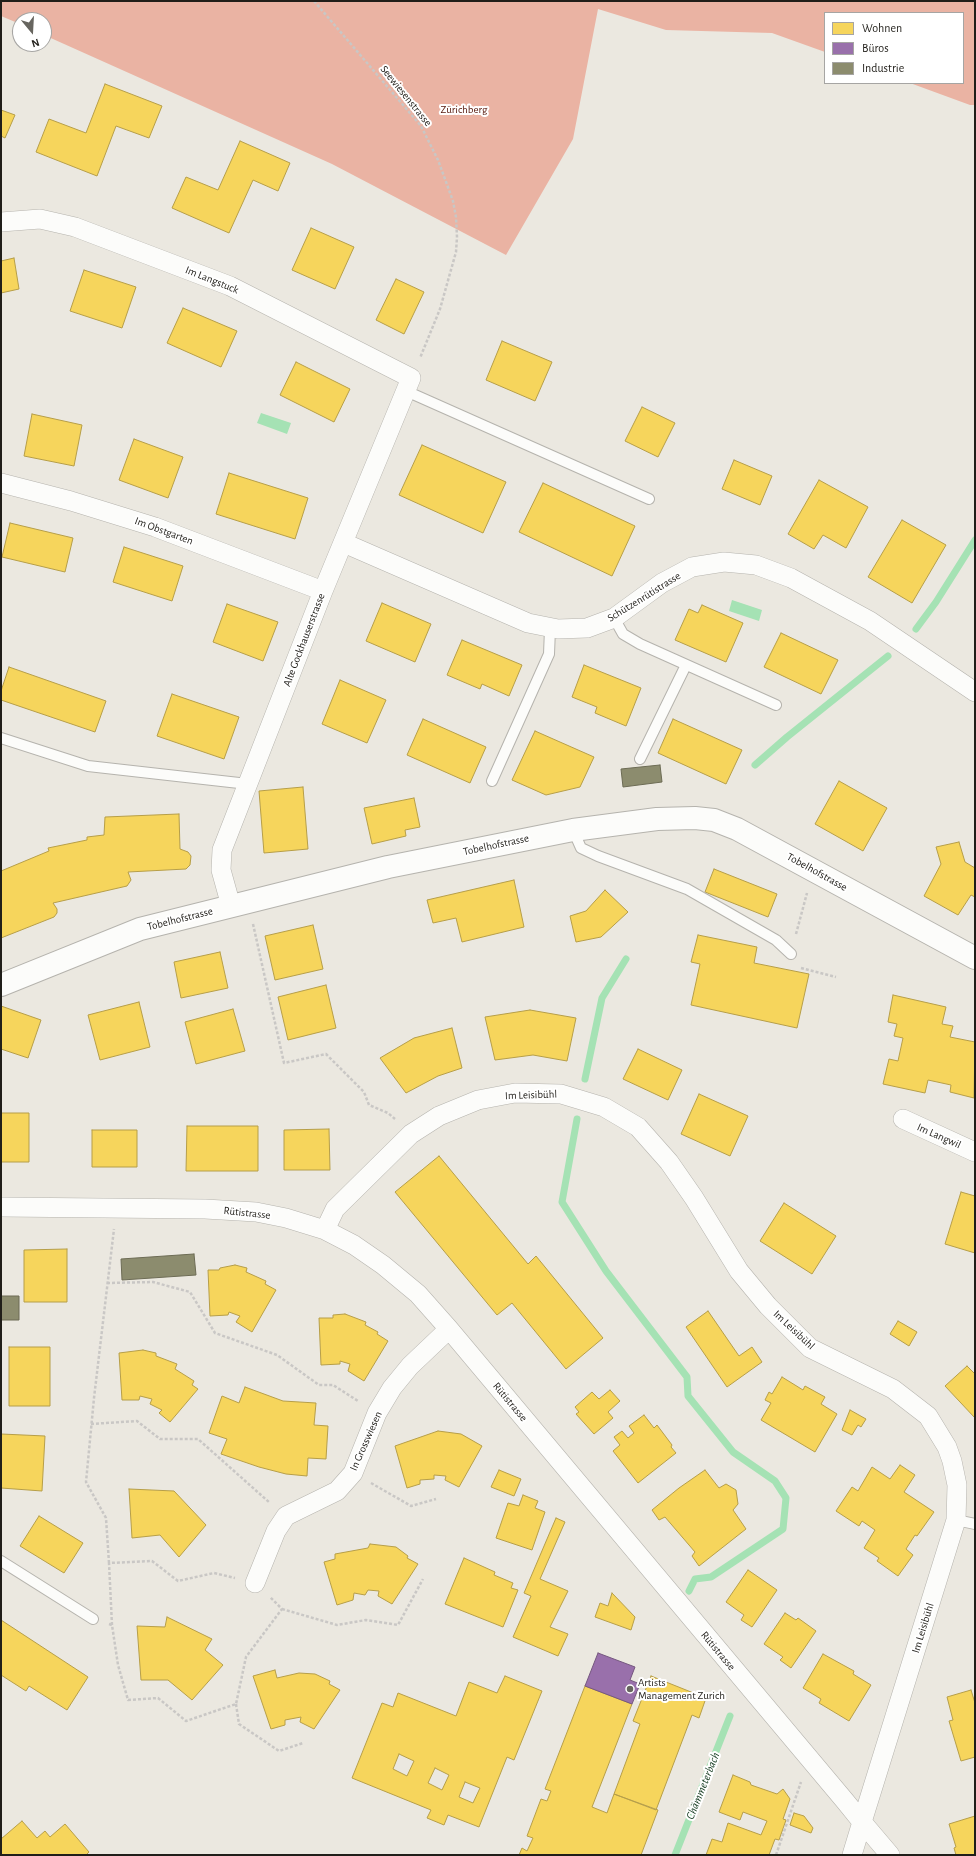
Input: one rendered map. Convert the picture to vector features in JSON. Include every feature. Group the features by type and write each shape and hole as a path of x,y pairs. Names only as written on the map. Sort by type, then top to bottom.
{"main road":[{"name":"Tobelhofstrasse","path":"1,985 140,929 388,868 573,830 657,819 695,818 714,820 737,829 975,958"}],"street":[{"name":"Im Langstuck","path":"1,222 40,219 75,227 230,286 409,385"},
{"name":"Alte Gockhauserstrasse","path":"240,904 221,870 222,850 323,591 409,385"},
{"name":"Im Obstgarten","path":"1,483 71,501 155,527 323,591"},
{"name":"Schützenrütistrasse","path":"344,543 528,623 550,629 587,628 614,618 662,583 692,567 724,562 756,565 790,578 870,621 975,692"},
{"name":"Im Leisibühl","path":"324,1230 335,1209 411,1134 439,1116 478,1100 515,1093 561,1094 604,1107 638,1127 669,1162 694,1198 739,1271 768,1306 810,1348 892,1389 928,1416 947,1447 952,1461 957,1485 956,1520 862,1822"},
{"name":"Im Langwil","path":"904,1120 975,1152"},
{"name":"Rütistrasse","path":"1,1207 206,1209 256,1212 286,1218 324,1230 354,1245 384,1265 418,1294 449,1329 862,1822"},
{"name":"In Grosswiesen","path":"255,1583 276,1531 286,1516 337,1491 353,1473 377,1413 392,1388 410,1366 449,1329"},
{"path":"852,1855 862,1822"},
{"path":"862,1822 890,1855"}],"lane":[{"path":"409,385 649,499"},
{"path":"614,618 623,634 640,644 776,705"},
{"path":"492,781 549,654 550,629"},
{"path":"640,759 686,665"},
{"path":"1,738 88,766 248,784"},
{"path":"573,830 581,848 598,856 687,889 776,940 791,954"},
{"path":"956,1520 975,1524"},
{"path":"1,1561 93,1619"}],"path":[{"name":"Seewiesenstrasse","path":"314,1 421,126 438,160 453,201 456,217 457,237 452,270 440,309 409,385"},
{"path":"795,936 808,889"},
{"path":"240,904 284,1063 326,1054 364,1092 368,1105 388,1113 411,1134"},
{"path":"795,967 836,977"},
{"path":"117,1208 91,1424 86,1482 106,1518 112,1626 118,1665 128,1700 158,1698 186,1722 236,1704"},
{"path":"107,1283 153,1282 190,1292 215,1334 277,1355 319,1385 333,1385 377,1413"},
{"path":"91,1424 137,1421 160,1439 198,1439 252,1487"},
{"path":"353,1473 411,1506 436,1499"},
{"path":"109,1563 152,1561 178,1581 214,1573 255,1583 282,1609 337,1624 366,1620 398,1625 423,1579"},
{"path":"282,1609 246,1657 236,1704 239,1724 279,1751 303,1743"},
{"path":"93,1619 112,1626"},
{"path":"776,1855 793,1804"}],"green space":[{"name":"Zürichberg","path":"1,1 975,1 975,105 970,105 913,84 964,84 964,12 824,12 824,52 772,33 666,30 598,9 573,139 506,255 332,164 52,39 52,12 12,12 12,21 1,16"}],"shaded area":[{"path":"261,413 291,423 287,434 257,423"},
{"path":"732,600 762,610 759,621 729,611"}],"building: Wohnen":[{"path":"105,84 162,106 149,138 116,126 97,176 36,152 49,119 86,133"},
{"path":"1,110 15,115 5,138 1,136"},
{"path":"240,141 290,163 278,191 253,180 229,233 172,208 186,177 218,190"},
{"path":"311,228 354,247 335,289 292,270"},
{"path":"14,258 19,289 1,293 1,261"},
{"path":"84,270 136,287 122,328 70,311"},
{"path":"396,279 424,292 404,334 376,320"},
{"path":"183,308 237,331 221,367 167,343"},
{"path":"502,341 552,362 535,401 486,380"},
{"path":"296,362 350,389 334,422 280,395"},
{"path":"642,407 675,423 658,457 625,441"},
{"path":"32,414 82,425 74,466 24,456"},
{"path":"134,439 183,457 168,498 119,480"},
{"path":"422,445 506,482 483,533 399,495"},
{"path":"734,460 772,476 760,505 722,489"},
{"path":"229,473 308,498 295,539 216,514"},
{"path":"819,480 868,507 846,548 823,535 814,549 788,534"},
{"path":"543,483 635,526 612,576 519,532"},
{"path":"902,520 946,545 912,603 868,577"},
{"path":"10,523 73,538 65,572 2,557"},
{"path":"124,547 183,566 172,601 113,582"},
{"path":"382,603 431,624 415,662 366,641"},
{"path":"227,604 278,622 263,661 213,642"},
{"path":"702,605 743,623 726,662 675,640 689,609 698,613"},
{"path":"781,633 838,660 821,694 764,667"},
{"path":"462,640 522,665 509,696 482,684 480,689 447,675"},
{"path":"584,665 641,688 626,726 595,713 597,707 572,697"},
{"path":"9,667 106,701 95,732 1,700 1,691"},
{"path":"340,680 386,700 367,743 322,724"},
{"path":"172,694 239,717 224,759 157,736"},
{"path":"423,719 486,747 470,783 407,755"},
{"path":"673,719 742,750 726,784 658,753"},
{"path":"535,731 594,757 580,787 546,795 512,780"},
{"path":"839,781 887,808 863,851 815,824"},
{"path":"303,787 308,849 264,853 259,791"},
{"path":"414,798 420,827 405,830 406,836 372,844 364,808"},
{"path":"179,814 180,849 188,852 191,856 190,865 186,869 128,872 131,880 127,886 53,903 57,909 57,913 54,917 1,938 1,871 49,851 48,848 87,840 87,837 104,835 105,817"},
{"path":"959,842 965,862 975,868 975,897 971,895 958,915 924,896 941,864 936,847"},
{"path":"714,869 777,894 768,917 705,892"},
{"path":"514,880 524,927 462,942 456,918 433,923 427,900"},
{"path":"605,890 628,912 601,937 576,942 570,916 586,911"},
{"path":"313,925 323,969 275,980 265,936"},
{"path":"698,935 757,947 754,963 809,974 797,1028 691,1005 700,964 691,962"},
{"path":"220,952 228,988 181,998 174,962"},
{"path":"326,985 336,1028 288,1040 278,997"},
{"path":"893,995 946,1007 942,1024 953,1026 950,1037 975,1042 974,1098 950,1092 951,1085 928,1080 925,1093 883,1084 889,1059 898,1061 903,1038 894,1036 897,1024 888,1022"},
{"path":"139,1002 150,1047 100,1060 88,1015"},
{"path":"1,1006 41,1020 28,1058 1,1049"},
{"path":"233,1009 245,1051 196,1064 185,1022"},
{"path":"530,1010 576,1018 567,1061 533,1055 495,1060 485,1017"},
{"path":"452,1028 462,1068 438,1076 406,1093 380,1058 414,1038"},
{"path":"638,1049 682,1070 668,1100 623,1079"},
{"path":"699,1094 748,1116 730,1156 681,1134"},
{"path":"1,1113 29,1113 29,1162 1,1162"},
{"path":"187,1126 258,1126 258,1171 186,1171"},
{"path":"329,1129 330,1170 284,1170 284,1130"},
{"path":"92,1130 137,1130 137,1167 92,1167"},
{"path":"439,1156 528,1264 536,1256 603,1338 566,1369 512,1303 497,1315 395,1192"},
{"path":"961,1192 975,1196 975,1253 945,1244"},
{"path":"784,1203 836,1236 812,1274 760,1241"},
{"path":"67,1249 67,1302 24,1302 24,1250"},
{"path":"235,1265 247,1268 246,1272 266,1281 265,1284 276,1290 252,1332 236,1322 240,1316 229,1312 228,1315 210,1316 208,1270 219,1270 220,1268"},
{"path":"708,1311 739,1356 752,1347 762,1362 727,1387 686,1327"},
{"path":"345,1314 366,1322 365,1325 378,1332 377,1334 388,1341 364,1381 348,1371 350,1364 340,1361 340,1364 321,1365 319,1318 333,1318 333,1315"},
{"path":"898,1321 917,1332 909,1346 890,1334"},
{"path":"9,1347 50,1347 50,1406 9,1406"},
{"path":"143,1350 156,1353 156,1356 177,1364 175,1369 194,1381 192,1385 198,1389 170,1422 159,1413 162,1410 150,1404 152,1399 140,1396 139,1400 122,1400 119,1353"},
{"path":"967,1366 975,1374 975,1418 945,1386"},
{"path":"782,1377 803,1390 805,1386 825,1397 821,1404 837,1414 815,1452 761,1420 771,1403 765,1400 769,1392 772,1394"},
{"path":"245,1387 283,1401 316,1403 314,1425 328,1426 326,1459 308,1458 307,1476 286,1474 259,1467 221,1454 227,1439 209,1433 222,1396 239,1403"},
{"path":"610,1390 620,1401 608,1412 613,1418 594,1434 576,1414 579,1412 575,1407 592,1392 599,1399"},
{"path":"850,1410 866,1419 861,1427 858,1425 852,1435 842,1430"},
{"path":"644,1415 654,1428 657,1425 676,1453 638,1483 613,1451 620,1445 614,1437 622,1431 628,1438 634,1433 629,1426"},
{"path":"438,1431 461,1434 482,1446 459,1487 445,1480 446,1476 434,1475 434,1479 420,1480 420,1484 407,1488 395,1446"},
{"path":"1,1434 45,1436 42,1491 1,1488"},
{"path":"900,1465 915,1475 904,1492 934,1512 917,1536 915,1535 906,1549 913,1555 898,1576 877,1561 879,1558 864,1548 875,1530 862,1521 859,1526 836,1511 852,1487 858,1491 872,1467 890,1479"},
{"path":"499,1470 521,1479 514,1496 491,1487"},
{"path":"705,1470 719,1488 726,1484 736,1490 738,1504 733,1510 746,1529 699,1566 692,1556 695,1552 665,1517 659,1520 652,1510 679,1488"},
{"path":"129,1489 174,1491 206,1525 179,1557 160,1535 132,1538"},
{"path":"523,1495 538,1501 535,1508 545,1512 532,1550 496,1538 508,1503 519,1506"},
{"path":"39,1516 83,1543 64,1573 20,1546"},
{"path":"556,1518 565,1522 540,1579 568,1591 550,1627 568,1634 558,1656 513,1637 531,1596 524,1593"},
{"path":"370,1544 396,1547 408,1556 407,1558 418,1564 392,1604 378,1596 379,1591 368,1590 365,1595 354,1593 353,1600 337,1605 324,1562 335,1559 335,1554 368,1548"},
{"path":"464,1558 495,1572 494,1575 513,1583 511,1588 518,1590 503,1627 445,1604"},
{"path":"748,1570 777,1590 752,1627 741,1620 744,1615 726,1602"},
{"path":"612,1593 635,1617 631,1630 595,1617 600,1603 608,1606"},
{"path":"785,1613 796,1620 798,1618 816,1631 791,1668 780,1660 783,1657 764,1644"},
{"path":"167,1617 212,1639 205,1650 223,1665 192,1700 168,1680 141,1680 137,1626 165,1627"},
{"path":"1,1620 88,1677 67,1710 29,1686 26,1691 1,1675"},
{"path":"823,1654 854,1671 853,1674 871,1685 849,1721 819,1703 821,1699 803,1688"},
{"path":"275,1670 277,1678 299,1673 315,1674 330,1681 329,1684 340,1690 314,1729 300,1722 301,1717 285,1720 285,1725 271,1729 253,1676"},
{"path":"505,1676 542,1691 514,1760 507,1757 479,1827 448,1815 444,1825 427,1818 431,1810 352,1778 382,1703 393,1707 398,1693 456,1716 469,1682 497,1693","holes":["399,1754 414,1761 407,1776 393,1769","435,1768 449,1775 442,1790 428,1783","465,1782 480,1788 473,1803 459,1797"]},
{"path":"651,1676 706,1698 699,1718 692,1715 656,1810 614,1794 640,1724 633,1721"},
{"path":"585,1686 632,1704 592,1807 607,1813 614,1794 658,1810 641,1855 519,1855 522,1848 527,1851 533,1838 527,1836 541,1799 547,1801 551,1791 545,1789"},
{"path":"971,1690 975,1703 975,1757 961,1761 949,1721 953,1720 947,1697"},
{"path":"733,1775 750,1782 751,1785 777,1794 783,1789 790,1799 783,1819 786,1820 779,1840 775,1839 769,1855 706,1855 712,1839 722,1842 728,1823 761,1835 767,1821 743,1812 740,1820 719,1812"},
{"path":"794,1813 804,1816 813,1828 811,1833 790,1825"},
{"path":"975,1816 975,1855 956,1855 954,1848 956,1847 949,1824"},
{"path":"22,1821 37,1838 45,1831 50,1837 65,1824 89,1852 86,1855 1,1855 1,1839"}],"building: Büros":[{"path":"598,1653 635,1667 630,1680 640,1684 632,1704 585,1686"}],"building: Industrie":[{"path":"660,765 662,782 623,787 621,769"},
{"path":"194,1254 196,1275 122,1280 121,1259"},
{"path":"1,1296 19,1296 19,1320 1,1320"}],"waterway":[{"path":"916,629 936,602 975,540"},
{"path":"755,765 787,737 888,656"},
{"path":"585,1079 602,998 626,959"},
{"path":"577,1119 562,1202 606,1271 687,1377 688,1396 733,1452 775,1481 786,1498 783,1529 711,1577 695,1579 689,1591"},
{"name":"Chämmeterbach","path":"675,1855 730,1716"}],"place":[{"name":"Artists Management Zurich","path":"630,1689"}]}
